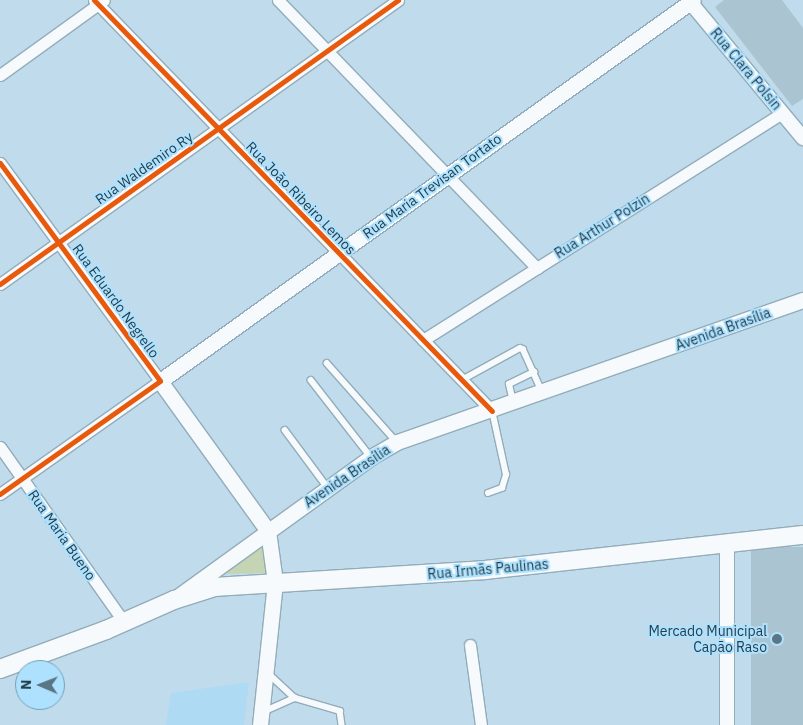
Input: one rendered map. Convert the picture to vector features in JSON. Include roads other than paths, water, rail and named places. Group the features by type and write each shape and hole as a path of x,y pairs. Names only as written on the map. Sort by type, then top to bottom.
{"main road":[{"name":"Rua Maria Trevisan Tortato","path":"160,380 691,1"},
{"name":"Avenida Brasília","path":"0,670 124,622 174,600 371,457 397,442 514,404 803,300"},
{"name":"Rua Eduardo Negrello","path":"160,380 268,530 275,582 261,719"},
{"name":"Rua Irmãs Paulinas","path":"174,600 216,587 275,582 456,573 803,535"}],"street":[{"path":"278,0 537,268"},
{"name":"Rua Waldemiro Ry","path":"0,284 398,0"},
{"path":"0,75 99,1"},
{"name":"Rua João Ribeiro Lemos","path":"99,1 218,128 492,411"},
{"name":"Rua Clara Polsin","path":"691,1 803,138"},
{"name":"Rua Arthur Polzin","path":"423,340 782,113"},
{"name":"Rua Eduardo Negrello","path":"0,163 160,380"},
{"name":"Rua Maria Trevisan Tortato","path":"0,494 160,380"},
{"name":"Rua Maria Bueno","path":"0,447 124,622"},
{"path":"727,543 727,725"},
{"path":"470,645 481,725"}],"lane":[{"path":"462,380 520,348 534,372 543,393"},
{"path":"327,363 397,442"},
{"path":"514,404 509,384 534,372"},
{"path":"311,380 371,457"},
{"path":"488,493 502,488 506,475 492,411"},
{"path":"285,430 328,488"},
{"path":"266,670 295,698 336,709 342,716 342,725"},
{"path":"261,719 295,698"}],"place":[{"name":"Mercado Municipal Capão Raso","path":"777,639"}]}
